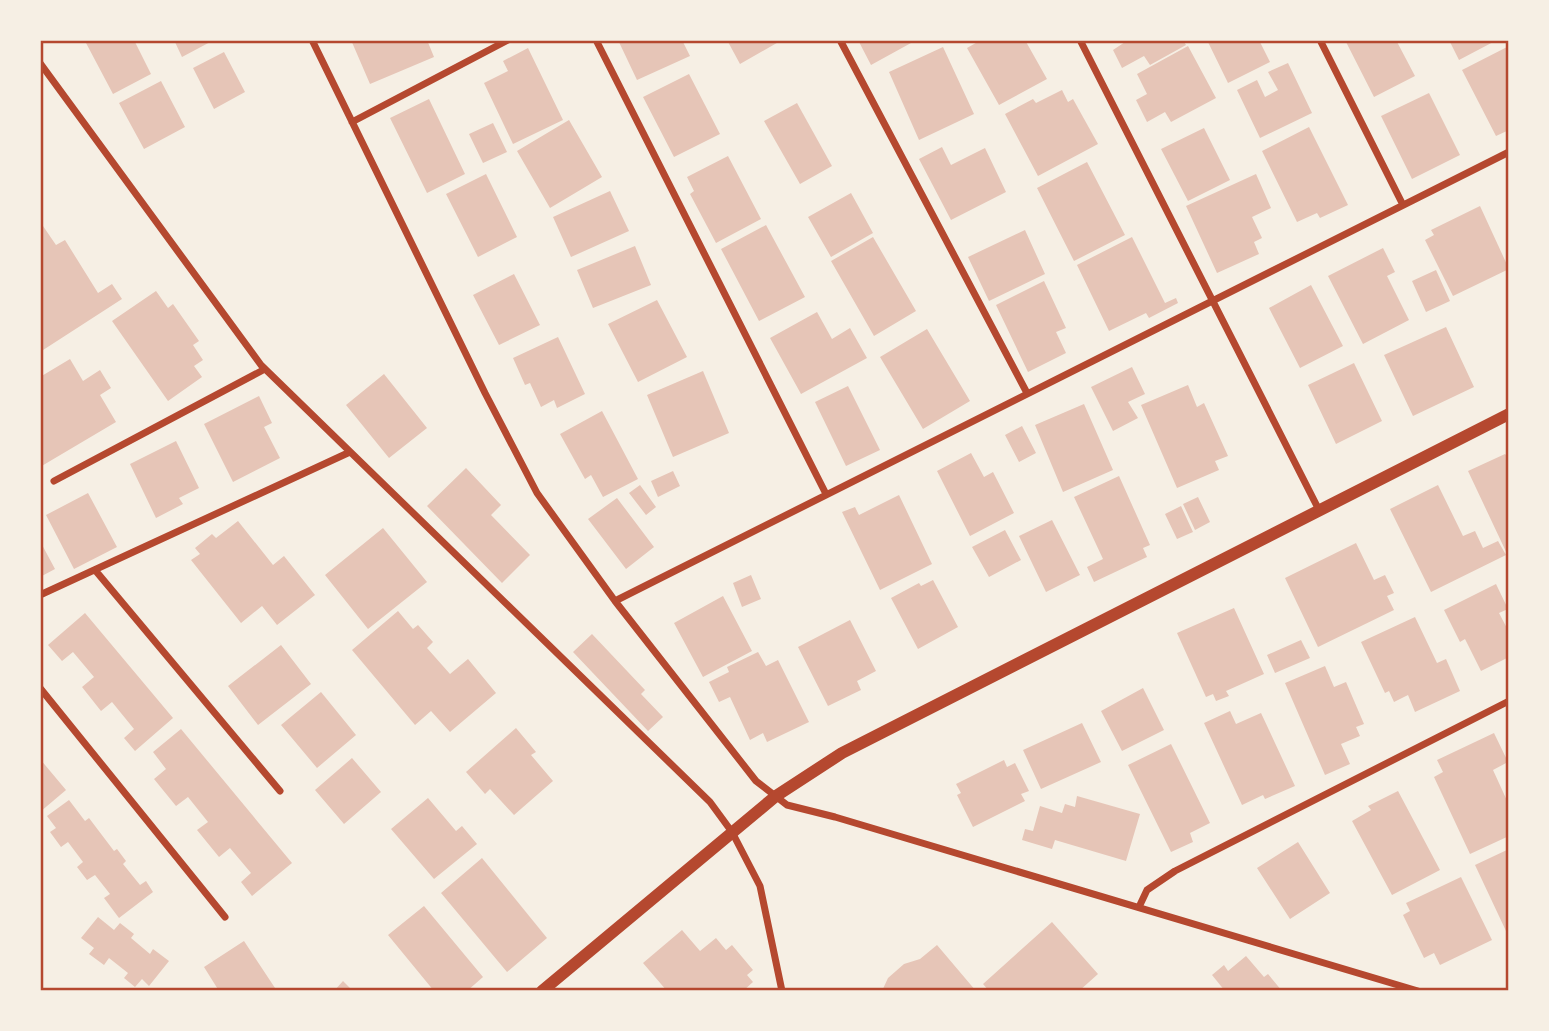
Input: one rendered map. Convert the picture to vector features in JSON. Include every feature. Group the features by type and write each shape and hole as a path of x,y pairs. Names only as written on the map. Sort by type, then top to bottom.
{"street":[{"path":"312,40 537,493 615,601 756,781 787,805 1418,991"},
{"path":"352,122 508,40"},
{"path":"596,40 827,494"},
{"path":"839,40 1027,393"},
{"path":"1080,40 1319,510"},
{"path":"1320,40 1403,205"},
{"path":"40,63 265,369 710,802 732,832 760,886 782,991"},
{"path":"615,601 1509,152"},
{"path":"54,481 265,369"},
{"path":"542,991 776,796 842,753 1509,414"},
{"path":"40,595 350,452"},
{"path":"95,570 280,791"},
{"path":"40,688 225,917"},
{"path":"1139,908 1147,890 1175,871 1509,701"}],"building":[{"path":"91,40 134,40 151,74 113,94 86,43"},
{"path":"174,40 214,40 182,57"},
{"path":"351,40 427,40 434,57 370,84"},
{"path":"618,40 682,40 690,56 637,80"},
{"path":"727,40 782,40 740,64"},
{"path":"858,40 909,40 911,43 871,65"},
{"path":"981,40 1025,40 1047,79 999,105 967,48"},
{"path":"1128,40 1183,40 1186,45 1150,65 1144,56 1122,68 1113,50"},
{"path":"1207,40 1259,40 1270,62 1228,83"},
{"path":"1345,40 1396,40 1415,76 1374,97"},
{"path":"1449,40 1497,40 1459,60"},
{"path":"1188,46 1216,98 1171,122 1165,112 1147,122 1136,100 1147,94 1137,74"},
{"path":"1509,46 1509,130 1496,136 1462,70"},
{"path":"943,47 974,114 919,140 889,72"},
{"path":"528,48 563,120 513,144 484,83 508,71 503,61"},
{"path":"224,52 245,92 214,109 193,68"},
{"path":"1288,63 1312,113 1260,138 1237,90 1257,80 1265,97 1278,90 1268,72"},
{"path":"689,74 720,134 674,157 643,97"},
{"path":"161,81 185,127 144,149 119,103"},
{"path":"1062,90 1068,102 1073,99 1098,144 1038,176 1005,114 1033,99 1036,103"},
{"path":"1429,93 1460,155 1412,179 1381,116"},
{"path":"429,99 465,174 427,193 390,118"},
{"path":"797,103 832,166 800,184 764,121"},
{"path":"569,120 602,177 550,208 517,151"},
{"path":"493,123 507,152 483,163 469,134"},
{"path":"1309,127 1348,205 1320,218 1317,213 1297,222 1262,151"},
{"path":"1204,128 1230,180 1188,201 1161,149"},
{"path":"942,147 951,165 985,148 1006,192 951,220 919,159"},
{"path":"728,156 761,219 716,243 690,194 694,191 687,177"},
{"path":"1087,162 1125,235 1074,261 1037,188"},
{"path":"486,174 517,237 478,257 446,194"},
{"path":"1256,174 1271,208 1252,217 1262,238 1254,242 1259,254 1217,273 1186,206"},
{"path":"610,191 629,231 571,257 553,217"},
{"path":"851,193 873,233 831,257 808,217"},
{"path":"1480,206 1509,269 1453,296 1425,240 1434,235 1431,230"},
{"path":"766,225 805,297 759,321 721,249"},
{"path":"43,226 56,245 65,240 98,293 112,284 122,299 40,352 40,228"},
{"path":"1025,230 1045,274 989,301 968,257"},
{"path":"873,237 916,311 874,336 831,261"},
{"path":"1132,237 1165,303 1176,298 1178,303 1149,318 1146,313 1109,331 1077,265"},
{"path":"635,246 651,285 593,308 577,270"},
{"path":"1383,248 1395,272 1387,276 1409,320 1363,344 1328,276"},
{"path":"1436,270 1450,301 1426,312 1412,281"},
{"path":"514,274 540,325 499,345 473,295"},
{"path":"1044,281 1066,328 1056,332 1066,353 1028,372 996,305"},
{"path":"1311,285 1343,346 1300,368 1269,308"},
{"path":"156,291 168,308 173,304 199,341 193,345 203,360 194,366 202,377 168,401 112,321"},
{"path":"657,300 687,357 638,382 608,324"},
{"path":"817,312 832,339 850,328 867,358 801,394 770,338"},
{"path":"1446,327 1474,387 1413,416 1384,355"},
{"path":"927,329 970,401 923,429 880,357"},
{"path":"558,337 585,394 557,408 554,400 541,407 530,383 525,385 513,358"},
{"path":"70,359 83,381 100,370 111,388 100,395 116,422 40,467 40,377"},
{"path":"1354,363 1382,421 1336,444 1308,385"},
{"path":"1132,367 1145,394 1128,402 1138,418 1113,431 1091,387"},
{"path":"703,371 729,433 673,457 647,395"},
{"path":"384,374 427,428 389,458 346,405"},
{"path":"1188,385 1197,407 1204,403 1228,456 1215,461 1219,470 1177,488 1141,405"},
{"path":"848,386 880,450 846,466 815,402"},
{"path":"259,396 272,423 264,427 280,458 233,482 204,424"},
{"path":"1084,404 1113,470 1063,492 1035,425"},
{"path":"602,411 638,479 603,497 591,475 585,479 560,434"},
{"path":"1022,426 1036,453 1019,462 1005,435"},
{"path":"176,441 199,488 179,498 183,504 156,518 130,464"},
{"path":"971,453 984,477 993,472 1014,513 970,536 937,471"},
{"path":"1505,454 1509,458 1509,558 1468,471"},
{"path":"466,468 501,505 491,515 530,555 502,583 427,506"},
{"path":"673,471 680,486 658,497 651,481"},
{"path":"1119,476 1150,545 1143,548 1147,557 1094,582 1087,567 1103,559 1074,497"},
{"path":"640,485 656,507 646,515 629,493"},
{"path":"1438,485 1463,536 1475,531 1483,548 1498,541 1506,555 1431,592 1390,509"},
{"path":"88,493 117,547 74,569 46,515"},
{"path":"899,495 932,564 880,590 842,512 855,507 859,515"},
{"path":"1198,497 1210,522 1195,530 1183,504"},
{"path":"617,498 654,547 626,569 588,519"},
{"path":"1181,506 1193,532 1177,539 1165,514"},
{"path":"1052,520 1080,575 1046,592 1019,536"},
{"path":"238,521 273,565 284,556 315,595 277,625 262,606 241,623 191,560 200,554 195,548 212,534 216,538"},
{"path":"383,528 427,582 368,629 325,575"},
{"path":"1005,530 1021,560 989,577 972,547"},
{"path":"40,541 55,569 40,577"},
{"path":"1356,543 1374,580 1385,575 1394,593 1387,596 1394,610 1318,647 1285,578"},
{"path":"751,575 761,599 742,607 733,583"},
{"path":"933,580 958,627 918,649 891,598 919,583 921,586"},
{"path":"1496,584 1508,609 1499,613 1509,632 1509,657 1481,671 1465,639 1460,642 1444,610"},
{"path":"723,596 752,651 703,677 674,623"},
{"path":"1234,608 1264,674 1226,691 1229,696 1216,701 1213,694 1206,697 1177,633"},
{"path":"398,611 413,629 418,625 433,642 427,648 450,674 468,659 496,693 450,732 431,711 415,725 352,650"},
{"path":"85,613 173,718 135,751 124,738 134,729 112,702 101,711 82,687 94,677 73,652 62,661 48,645"},
{"path":"1415,617 1437,663 1446,659 1460,691 1415,712 1408,695 1394,702 1389,691 1385,693 1361,642"},
{"path":"850,620 876,671 857,681 861,690 828,706 798,647"},
{"path":"592,634 645,690 641,694 663,717 648,731 573,652"},
{"path":"1301,640 1310,658 1275,673 1267,655"},
{"path":"281,645 311,684 258,725 228,686"},
{"path":"758,652 766,666 778,660 809,722 767,742 763,733 750,740 730,697 719,702 709,682 729,672 727,667"},
{"path":"1325,666 1334,687 1346,682 1364,724 1356,727 1360,736 1341,744 1350,764 1325,775 1285,683"},
{"path":"1143,688 1164,730 1122,751 1101,711"},
{"path":"321,692 356,735 317,768 281,725"},
{"path":"1230,711 1236,724 1261,713 1295,786 1265,799 1263,795 1242,805 1204,723"},
{"path":"1082,723 1101,762 1041,789 1023,750"},
{"path":"516,728 536,752 531,755 553,781 514,815 490,789 485,794 466,772"},
{"path":"181,729 292,863 252,896 241,882 251,873 230,848 219,857 197,830 208,822 188,797 176,806 154,779 166,769 153,752"},
{"path":"1494,733 1508,762 1493,770 1509,805 1509,836 1470,854 1434,777 1443,772 1437,760"},
{"path":"1171,744 1210,823 1190,833 1193,842 1171,852 1128,765"},
{"path":"352,758 381,792 344,824 315,790"},
{"path":"40,759 66,790 40,812"},
{"path":"1004,760 1007,767 1015,763 1029,791 1021,794 1025,801 973,827 957,795 961,793 956,784"},
{"path":"1398,791 1440,870 1392,895 1352,821 1371,810 1368,806"},
{"path":"1077,796 1140,814 1126,861 1055,840 1052,849 1022,840 1025,829 1033,831 1040,806 1062,813 1065,804 1075,807"},
{"path":"428,798 456,831 462,826 477,844 434,879 391,829"},
{"path":"69,800 85,821 89,818 114,851 117,849 126,861 123,864 140,885 146,881 153,892 119,918 104,898 110,894 95,875 87,880 77,867 83,862 68,842 61,847 50,832 56,828 47,816"},
{"path":"1298,842 1330,893 1290,919 1257,868"},
{"path":"1509,849 1509,929 1506,931 1475,865"},
{"path":"482,858 547,938 507,972 441,893"},
{"path":"1461,877 1492,940 1440,965 1434,953 1424,958 1403,915 1410,911 1406,903"},
{"path":"424,906 483,977 467,991 434,991 388,935"},
{"path":"98,917 114,930 120,923 134,934 131,938 150,954 153,949 169,961 149,986 142,979 135,987 124,978 128,973 109,958 104,965 89,954 94,948 81,938"},
{"path":"1052,922 1098,974 1079,991 989,991 983,984"},
{"path":"682,930 700,951 716,938 726,950 732,945 753,970 747,975 753,982 743,991 667,991 643,963"},
{"path":"244,941 277,991 219,991 204,967"},
{"path":"937,945 976,991 882,991 888,978 904,964 920,959"},
{"path":"1246,956 1264,977 1268,974 1282,991 1225,991 1212,975 1224,965 1228,971"},
{"path":"343,981 353,991 334,991"}]}
